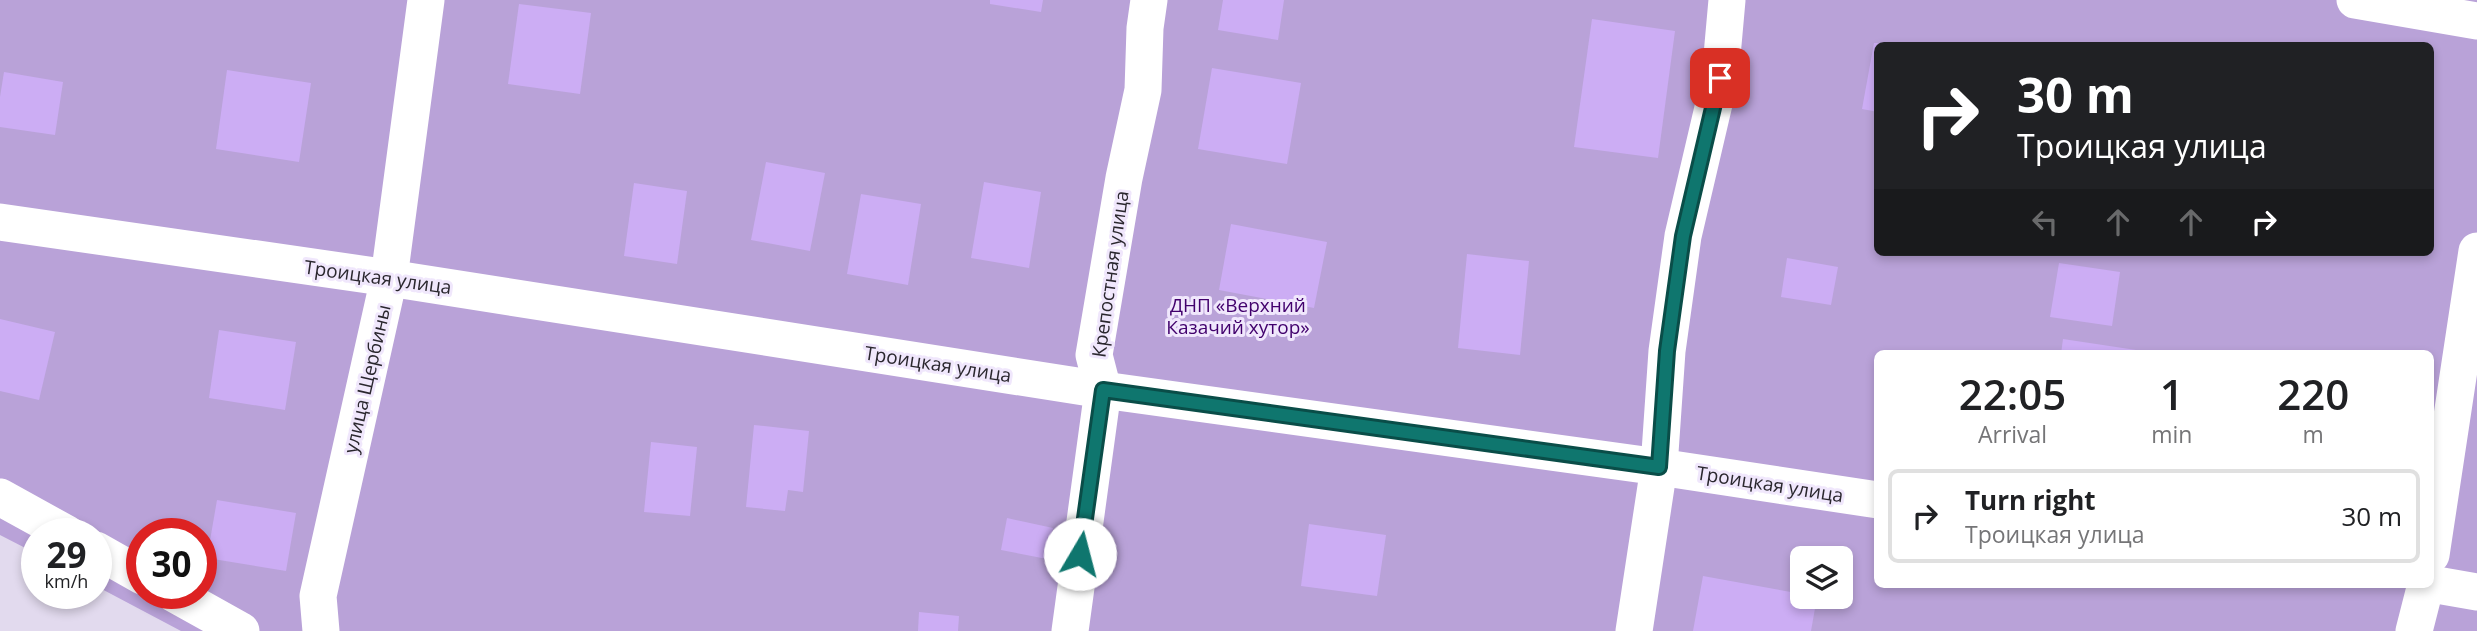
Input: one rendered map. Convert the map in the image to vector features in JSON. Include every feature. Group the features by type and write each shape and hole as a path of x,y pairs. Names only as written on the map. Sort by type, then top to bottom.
{"street":[{"name":"улица Щербины","path":"321,631 318,596 389,278 426,0"},
{"name":"Крепостная улица","path":"1070,631 1103,390 1094,355 1124,178 1143,90 1145,28 1149,0"},
{"path":"1634,631 1659,467 1667,351 1683,236 1720,78 1727,0"},
{"path":"2355,0 2477,21"},
{"name":"Троицкая улица","path":"0,222 389,278 1103,390 1874,499"},
{"path":"2434,535 2477,251"},
{"path":"0,496 38,518"},
{"path":"2434,585 2477,593"},
{"path":"2414,631 2427,588"},
{"path":"202,609 241,631"}],"green space":[{"name":"ДНП «Верхний Казачий хутор»","path":"0,0 2477,0 2477,631 181,631 139,609 217,609 217,518 126,518 126,602 112,594 112,518 21,518 21,546 0,535"}],"building":[{"path":"990,0 1043,0 1041,12 990,4"},
{"path":"1223,0 1284,0 1278,40 1218,30"},
{"path":"519,4 591,13 580,94 508,84"},
{"path":"1592,19 1675,31 1658,158 1574,147"},
{"path":"1874,43 1874,111 1862,109"},
{"path":"1212,68 1301,83 1287,164 1198,149"},
{"path":"227,70 311,83 299,162 216,149"},
{"path":"4,72 63,82 55,135 0,127 0,97"},
{"path":"766,162 825,173 810,251 751,240"},
{"path":"984,182 1041,192 1029,268 971,258"},
{"path":"634,183 687,191 677,264 624,256"},
{"path":"861,194 921,204 908,285 847,274"},
{"path":"1231,224 1327,242 1314,308 1219,290"},
{"path":"1467,254 1529,261 1520,355 1458,348"},
{"path":"1787,258 1838,267 1831,305 1781,297"},
{"path":"2059,263 2120,272 2112,326 2050,317"},
{"path":"0,319 55,332 39,400 0,391"},
{"path":"219,330 296,342 285,410 209,398"},
{"path":"2063,339 2136,350 2062,350"},
{"path":"754,425 809,431 803,492 788,490 785,511 746,507"},
{"path":"651,442 697,447 690,516 644,512"},
{"path":"217,500 296,513 286,571 217,560 217,518 214,518"},
{"path":"1007,518 1053,528 1047,559 1001,550"},
{"path":"1309,524 1386,535 1377,596 1301,586"},
{"path":"1703,576 1790,592 1790,609 1815,609 1811,631 1693,631"},
{"path":"919,612 959,616 958,631 918,631"}],"route":[{"path":"1080,554 1103,390 1659,467 1667,351 1683,236 1720,78"}]}
